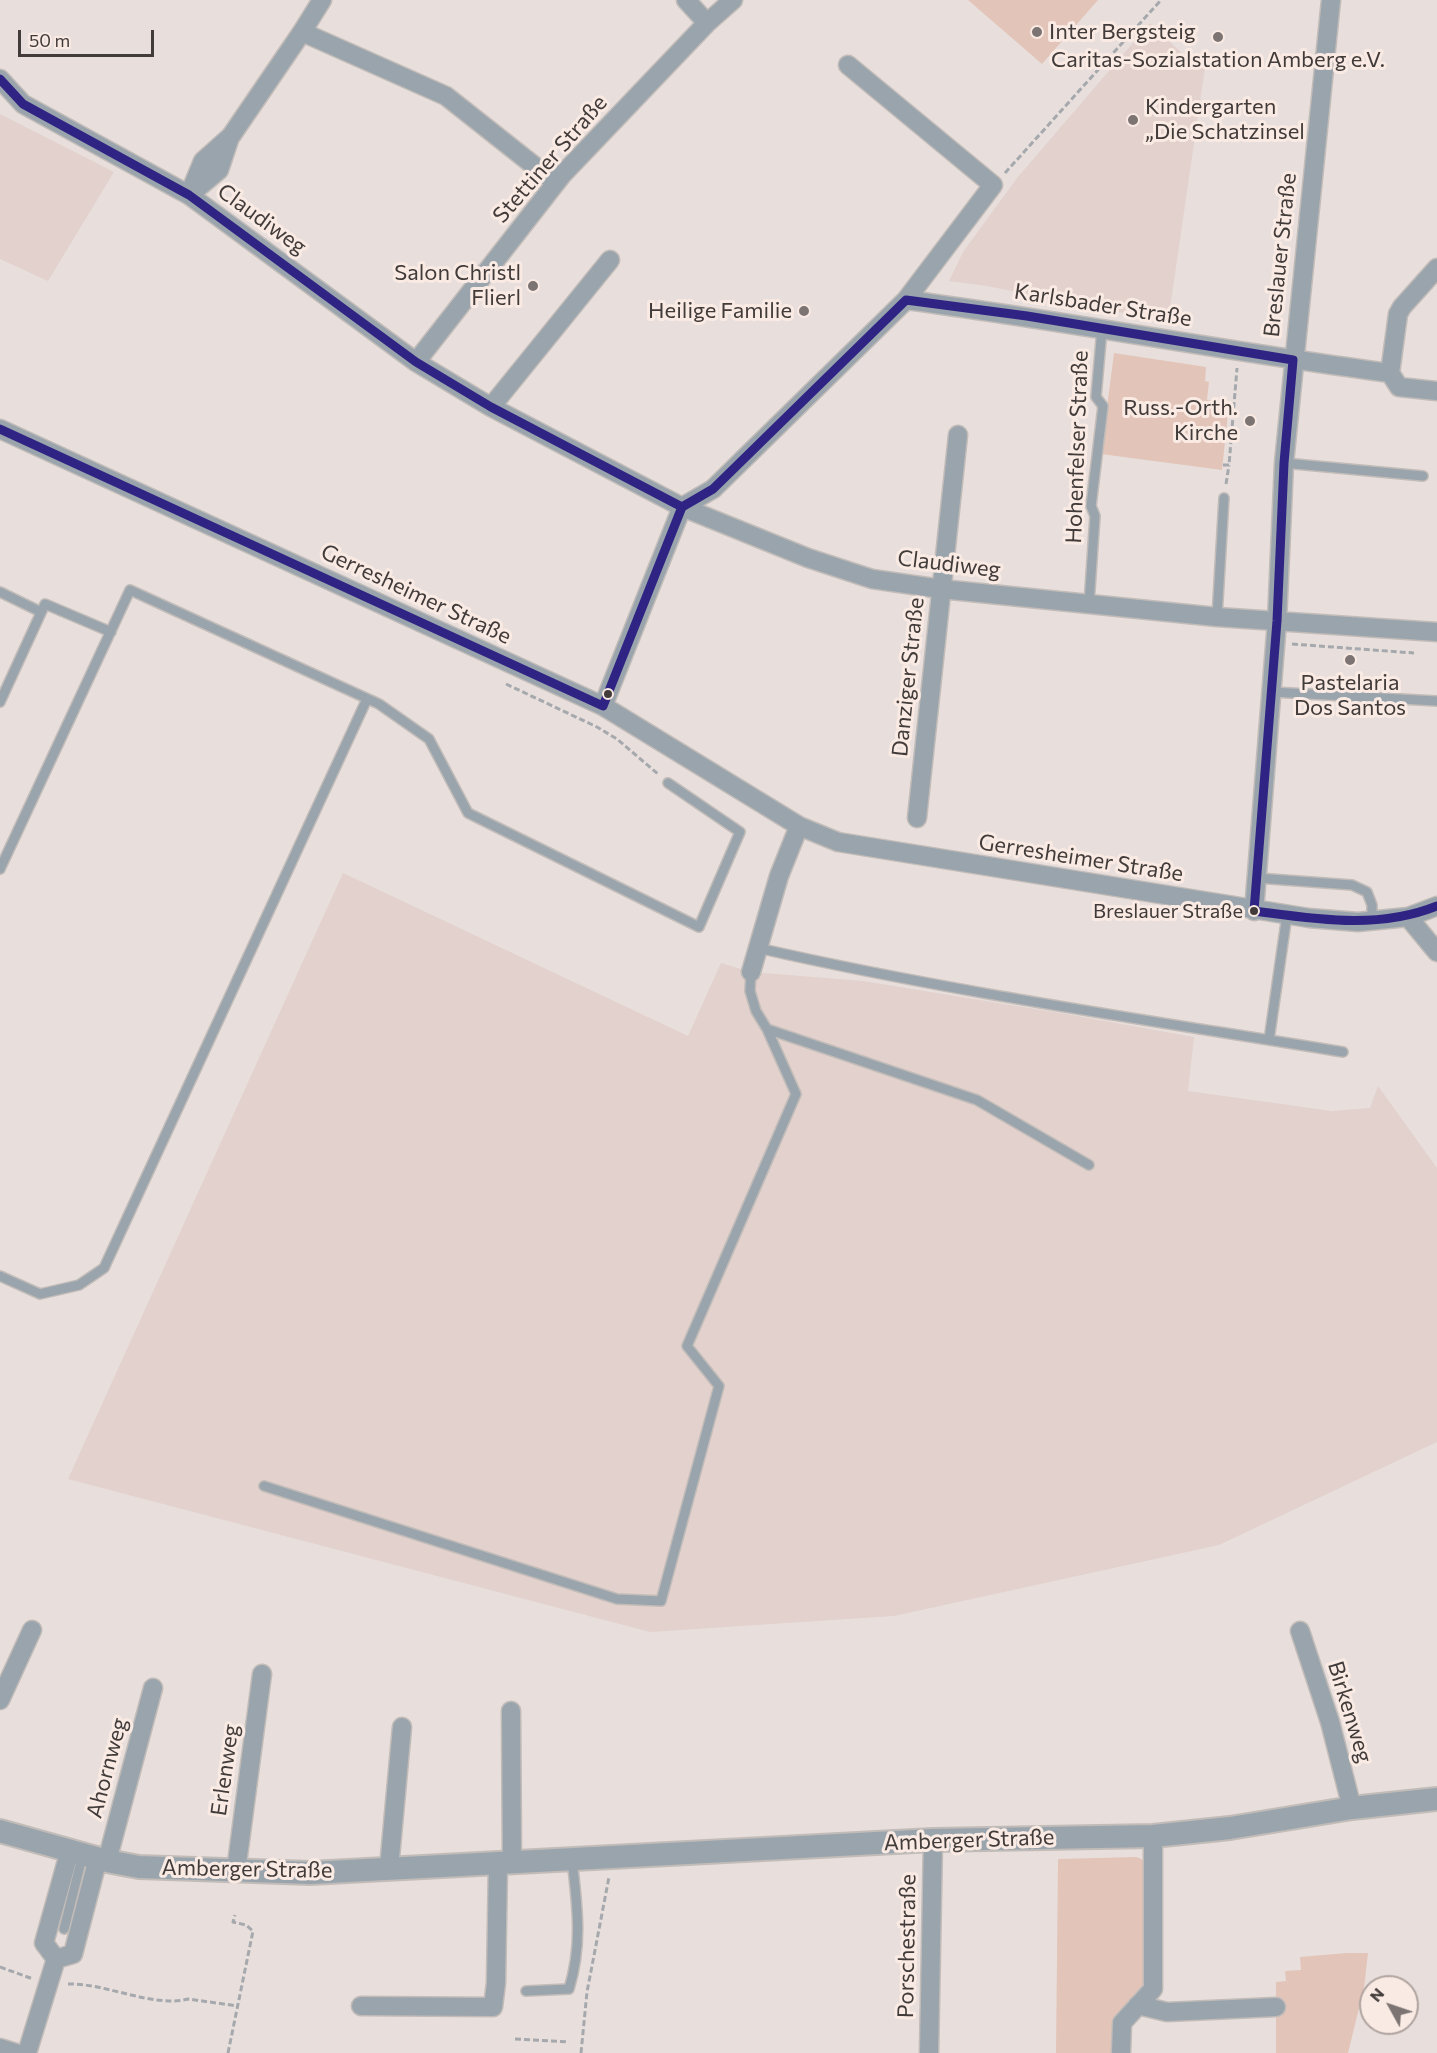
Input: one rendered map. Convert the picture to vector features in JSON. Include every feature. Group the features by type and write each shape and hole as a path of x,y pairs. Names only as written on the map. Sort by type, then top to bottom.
{"street":[{"path":"189,195 219,170 231,136 322,0"},
{"name":"Stettiner Straße","path":"416,362 556,183 707,22 733,0"},
{"name":"Breslauer Straße","path":"1254,910 1277,621 1284,463 1331,0"},
{"path":"688,1 707,22"},
{"path":"302,32 446,96 556,183"},
{"path":"603,706 682,507 713,489 906,300 993,185 848,65"},
{"name":"Claudiweg","path":"0,79 23,104 189,195 416,362 491,407 682,507 808,558 872,579 941,589 1217,617 1437,632"},
{"path":"491,407 610,260"},
{"path":"1437,268 1398,314 1390,373 1399,387 1437,391"},
{"name":"Karlsbader Straße","path":"906,300 1390,373"},
{"name":"Gerresheimer Straße","path":"0,429 603,706 800,826 838,842 1287,915 1365,921 1408,917 1437,906"},
{"name":"Danziger Straße","path":"917,818 958,435"},
{"path":"751,972 779,876 800,826"},
{"path":"1408,917 1437,952"},
{"path":"0,1700 32,1630"},
{"name":"Birkenweg","path":"1300,1631 1330,1722 1352,1808"},
{"name":"Erlenweg","path":"236,1871 262,1674"},
{"name":"Ahornweg","path":"90,1856 153,1688"},
{"path":"362,2006 493,2007 505,1862 511,1711"},
{"path":"389,1868 402,1727"},
{"name":"Amberger Straße","path":"0,1831 139,1867 310,1873 933,1840 1153,1836 1230,1828 1352,1808 1437,1799"},
{"path":"1121,2053 1122,2023 1153,1989 1153,1836"},
{"name":"Porschestraße","path":"929,2053 933,1840"},
{"path":"56,1959 73,1954 90,1856"},
{"path":"56,1959 44,1943 90,1856"},
{"path":"27,2053 56,1959"},
{"path":"1138,2005 1167,2012 1276,2007"},
{"path":"0,2048 16,2053"}],"lane":[{"name":"Hohenfelser Straße","path":"1089,604 1095,516 1090,506 1103,406 1096,397 1102,328"},
{"path":"1284,463 1423,476"},
{"path":"1217,617 1224,498"},
{"path":"0,869 130,590 379,704 429,739 468,813 699,927 740,832 668,783"},
{"path":"0,592 41,612"},
{"path":"0,702 45,604 111,632"},
{"path":"1272,692 1437,701"},
{"path":"0,1276 40,1294 79,1285 104,1269 367,699"},
{"path":"1257,878 1352,885 1367,892 1372,905 1365,921"},
{"path":"1269,1040 1287,915"},
{"path":"758,948 860,971 1343,1052"},
{"path":"264,1486 617,1599 661,1601 719,1386 687,1346 796,1094 756,1011 750,991 751,972"},
{"path":"766,1029 976,1100 1089,1165"},
{"path":"64,1929 90,1856"},
{"path":"526,1991 569,1989 575,1970 579,1932 572,1859"}],"path":[{"path":"993,185 1161,0"},
{"path":"1224,498 1239,351"},
{"path":"1223,465 1229,465"},
{"path":"1322,647 1414,654"},
{"path":"506,684 589,723 617,739 668,783"},
{"path":"581,2053 587,1992 609,1876 629,1856"},
{"path":"228,2053 253,1931 246,1925 233,1922 234,1915"},
{"path":"0,1967 28,1976 47,1986 71,1984 109,1989 154,2000 188,1999 237,2006"},
{"path":"515,2039 569,2042"}],"shaded area":[{"name":"Inter Bergsteig","path":"968,0 1098,0 1042,64"},
{"name":"Kindergarten „Die Schatzinsel","path":"1150,23 1185,56 1206,61 1168,322 987,286 949,281 963,252 1017,178"},
{"path":"0,114 114,172 48,281 0,259"},
{"path":"1114,353 1206,367 1205,381 1209,382 1207,400 1229,403 1222,470 1101,454"},
{"path":"343,873 688,1036 721,963 751,972 863,981 1194,1037 1188,1091 1332,1111 1370,1108 1378,1086 1437,1168 1437,1442 1219,1545 894,1616 650,1632 68,1479"},
{"path":"1137,1857 1147,1862 1148,1987 1118,2053 1056,2053 1058,1859"},
{"path":"1368,1953 1365,1975 1359,1975 1359,2008 1348,2053 1276,2053 1276,1982 1286,1981 1285,1971 1301,1970 1300,1957"}],"transit line":[{"path":"0,79 23,104 189,195 416,362 491,407 682,507"},
{"path":"0,429 603,706 682,507 713,489 906,300 1027,316 1293,360 1284,463 1277,621 1254,911 1346,921 1392,918 1437,906"}],"place":[{"name":"Inter Bergsteig","path":"1037,32"},
{"name":"Caritas-Sozialstation Amberg e.V.","path":"1218,37"},
{"name":"Kindergarten „Die Schatzinsel","path":"1133,120"},
{"name":"Salon Christl Flierl","path":"533,286"},
{"name":"Heilige Familie","path":"804,311"},
{"name":"Russ.-Orth. Kirche","path":"1250,421"},
{"name":"Pastelaria Dos Santos","path":"1350,660"},
{"name":"Breslauer Straße","path":"1254,911"}]}
